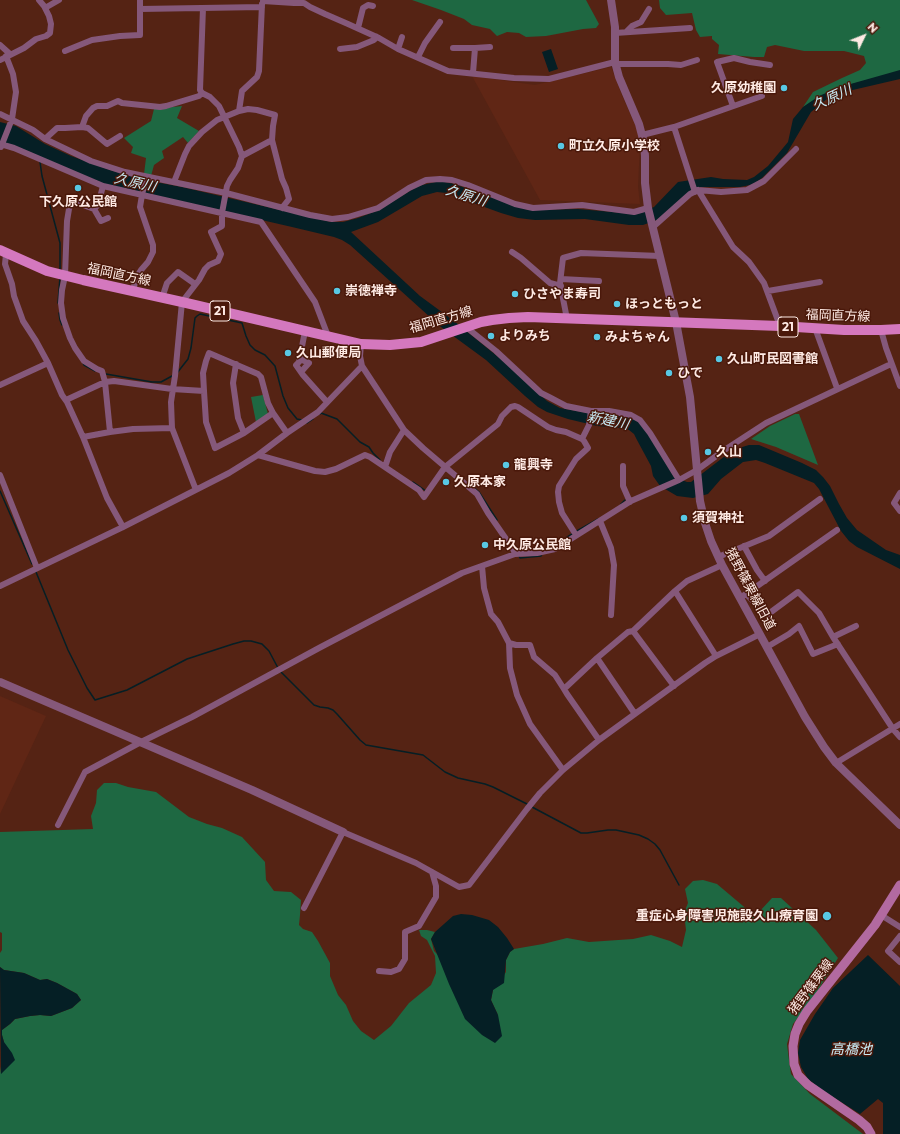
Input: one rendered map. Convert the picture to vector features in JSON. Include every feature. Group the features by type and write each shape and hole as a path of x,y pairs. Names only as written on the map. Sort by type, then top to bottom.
{"main road":[{"name":"福岡直方線","path":"3,252 46,271 65,276 361,344 383,345 421,342 492,320 528,317 815,328 882,330 900,329"},
{"name":"猪野篠栗線","path":"871,1134 867,1127 859,1120 808,1085 798,1075 794,1064 793,1046 795,1034 799,1024 807,1011 875,925 900,885"}],"street":[{"path":"0,60 24,48 36,39 50,33 51,24 45,8 39,0"},
{"path":"45,8 59,0"},
{"path":"65,50 92,40 120,36 140,36 140,0"},
{"name":"猪野篠栗線旧道","path":"612,0 616,63 619,77 639,124 642,135 645,156 645,183 648,208 676,322 690,397 700,501 705,524 722,565 743,596 760,634 805,717 824,747 836,763 898,820"},
{"path":"140,9 203,8 262,3 304,3 377,37 398,49 448,71 514,78 549,79 616,63 681,64 697,60"},
{"path":"239,111 242,91 257,77 262,3"},
{"path":"358,28 363,8 368,5 373,6"},
{"path":"196,490 172,428 172,389 175,376 182,302 205,269 209,265 218,261 222,254 211,232 222,226 222,213 226,193 230,180 238,168 242,156 240,147 219,106 200,90 203,8"},
{"path":"626,32 632,26 641,22 649,8"},
{"path":"418,57 425,43 440,22"},
{"path":"615,33 690,28"},
{"path":"340,49 357,47 374,40 377,37"},
{"path":"398,49 402,37"},
{"path":"0,45 8,55 16,92 12,119 1,145 14,148 104,186 261,222 315,302 328,336"},
{"path":"453,48 490,47"},
{"path":"473,73 476,48"},
{"path":"733,106 717,62 734,58 770,65"},
{"path":"82,127 86,116 93,108 98,106 107,106 118,101 122,103 160,107 199,96 202,93"},
{"path":"642,135 674,127 762,96"},
{"path":"174,182 185,154 202,132 218,120 239,111 257,110 276,115 273,126 272,140 289,199 282,208"},
{"path":"0,114 34,130 45,139 91,161 125,172 226,193 310,215 332,219 348,217 378,208 409,188 426,180 440,178 468,184 480,191 515,204 533,208 582,205 634,212 648,208"},
{"path":"674,127 691,178 697,191 733,247 749,262 764,283 780,326"},
{"path":"45,139 57,128 88,128 107,144 120,136"},
{"path":"242,156 272,140"},
{"path":"652,225 690,194 697,191 721,192 747,190 764,181 796,149"},
{"path":"133,291 136,278 140,270 148,262 153,252 153,245 140,207 146,177"},
{"path":"94,209 98,205 104,186"},
{"path":"108,218 100,221 94,209 72,202 67,221 65,276 61,303 63,318 70,338 84,361 102,371 105,382 110,432"},
{"path":"3,252 14,296 24,321 36,341 62,395 66,400 83,437 107,498 123,527"},
{"path":"512,252 550,283 561,286"},
{"path":"567,319 561,286 563,258 581,253 660,256"},
{"path":"162,298 167,283 178,272 195,284"},
{"path":"561,279 599,281"},
{"path":"768,291 820,282"},
{"path":"466,327 496,351 541,393 566,406 591,411 609,411 631,415 640,420 650,433 679,480"},
{"path":"815,328 838,388"},
{"path":"882,330 891,364 900,386"},
{"path":"305,331 300,360 296,365 327,402"},
{"path":"361,344 360,356 362,366 404,430 477,494 515,554"},
{"path":"273,413 244,433 215,448 206,422 204,391 203,373 209,353 258,374 261,377 268,403 287,433"},
{"path":"300,360 309,363 301,372"},
{"path":"0,385 48,364"},
{"path":"236,364 233,383 238,418 244,433"},
{"path":"58,825 85,772 192,717 326,644 462,573 515,554 537,553 553,550 630,502 679,480 697,470 766,423 891,364"},
{"path":"0,586 123,527 229,473 258,455 318,412 362,366"},
{"path":"66,400 105,382 114,381 172,389 204,391"},
{"path":"258,455 315,471 325,472 336,469 365,455 419,490 424,497 446,467 498,424 502,416 511,407 515,406 548,427 566,432 582,439 588,448 576,459 559,486 558,492 562,513 576,535"},
{"path":"582,439 589,425 591,411"},
{"path":"83,437 133,429 172,428"},
{"path":"385,467 390,452 404,430"},
{"path":"623,466 623,486 630,502"},
{"path":"0,475 37,568"},
{"path":"900,493 894,503 900,511"},
{"path":"718,556 769,536 820,499"},
{"path":"600,521 611,548 614,565 612,615"},
{"path":"837,530 743,596 767,615 798,592 819,613 893,729 900,737"},
{"path":"744,546 757,570 765,581"},
{"path":"564,689 597,658 628,632 633,631 687,581 722,565"},
{"path":"482,566 484,588 490,614 498,622 509,643 510,668 517,695 530,724 563,770"},
{"path":"675,591 716,656"},
{"path":"767,647 789,634 799,626 814,654 838,644"},
{"path":"833,637 856,626"},
{"path":"633,631 674,686"},
{"path":"0,682 252,790 343,832 416,863 459,887 469,885 540,793 563,770 599,740 716,656 760,634"},
{"path":"509,643 516,645 530,645 534,657 555,675 566,694 599,740"},
{"path":"597,658 635,714"},
{"path":"836,763 900,724"},
{"path":"304,908 343,832"},
{"path":"379,971 391,972 399,969 405,960 405,932 419,926 436,897 436,886 432,872"},
{"path":"881,915 900,927"},
{"path":"900,936 888,951 900,962"}],"shaded area":[{"path":"611,67 637,129 640,144 638,187 640,204 540,200 472,76 535,85"},
{"path":"0,696 46,716 0,814"}],"green space":[{"path":"412,0 586,0 599,24 596,28 546,36 526,37 519,33 507,32 497,36 490,29 472,25 464,19"},
{"path":"659,0 900,0 900,72 840,87 803,107 813,92 860,70 866,63 864,56 844,51 804,51 775,45 767,47 764,57 718,54 719,45 712,39 712,36 700,37 696,30 692,13 666,15 660,8"},
{"path":"182,106 177,118 199,131 188,143 183,137 162,151 164,158 154,165 151,176 144,174 146,158 131,153 133,147 124,138 151,121 154,109"},
{"path":"263,395 268,414 256,422 251,397"},
{"path":"795,414 799,414 818,465 776,447 751,439 770,426"},
{"path":"104,783 116,783 128,787 156,792 189,817 222,828 242,837 265,862 266,880 274,891 291,892 301,900 299,925 303,929 312,932 318,941 330,963 330,976 338,995 346,1005 353,1021 361,1031 374,1040 391,1026 409,1003 431,985 436,973 435,956 427,940 421,936 419,930 435,932 431,939 434,951 498,1015 491,1000 493,990 506,972 506,960 510,952 514,949 567,938 589,942 633,939 651,935 670,941 682,947 686,930 684,913 688,903 685,889 693,881 703,880 717,884 749,911 759,912 772,898 781,898 816,930 838,958 815,995 793,1024 787,1044 791,1074 810,1094 863,1134 0,1134 0,1074 4,1042 2,1030 15,1019 40,1015 51,1016 72,1008 81,1000 77,994 57,983 47,979 40,980 24,973 4,970 0,967 2,933 0,932 0,832 93,829 91,816 96,803 97,790"}],"water":[{"path":"551,49 558,69 549,72 542,52"},
{"path":"900,70 900,79 844,92 827,99 811,112 787,153 755,183 740,187 700,187 657,220 643,225 629,225 585,219 535,220 518,218 446,193 437,192 422,196 378,222 351,232 420,296 454,321 513,369 547,401 560,408 588,413 627,417 639,422 646,430 674,477 687,482 691,482 729,453 749,445 759,445 802,463 816,470 823,477 830,486 847,518 857,530 886,550 900,555 900,569 857,547 849,541 841,531 819,489 814,483 765,463 756,460 743,462 721,479 708,494 693,498 677,496 660,486 653,476 651,466 634,434 629,430 597,426 568,419 547,412 538,407 486,360 441,327 350,245 342,240 101,183 0,142 0,122 16,126 45,144 71,156 139,179 182,187 331,222 343,222 358,218 379,210 418,186 440,181 454,184 528,210 578,209 635,214 654,207 678,182 711,177 747,180 754,177 768,166 788,142 793,119 803,107 819,96 840,87"},
{"path":"461,914 472,915 489,920 498,927 514,949 510,952 506,960 504,983 493,990 491,1000 498,1015 502,1036 495,1043 482,1035 465,1019 431,939 435,932 453,916"},
{"name":"高橋池","path":"868,955 900,986 900,1134 883,1134 883,1103 878,1099 860,1114 822,1090 808,1079 801,1067 798,1053 800,1040 815,1014 833,988"},
{"path":"0,967 4,970 24,973 40,980 47,979 57,983 77,994 81,1000 72,1008 51,1016 40,1015 15,1019 2,1030 4,1042 15,1060 1,1074"}],"waterway":[{"path":"40,162 42,176 60,243 60,270"},
{"path":"58,303 60,277"},
{"path":"59,313 62,325"},
{"path":"177,373 188,359 195,318 197,316 200,314 242,323 250,345 255,350 265,355 275,366 283,396 288,408 297,419 302,420"},
{"path":"83,363 95,371"},
{"path":"106,374 152,382 161,382 172,376"},
{"path":"320,414 321,413 337,419 360,442 369,447 380,460"},
{"path":"307,423 313,419"},
{"path":"413,482 426,491"},
{"path":"472,486 479,492 497,520"},
{"path":"0,491 32,564"},
{"path":"621,504 625,500"},
{"path":"575,532 598,519"},
{"path":"552,547 572,534"},
{"path":"519,556 520,558 541,556 542,554"},
{"path":"36,572 68,650 87,688 95,700 127,690 187,659 244,641 262,644 269,651 278,668"},
{"path":"280,671 314,705 333,710 366,745 423,755 445,772 458,778 493,787 529,805"},
{"path":"532,807 581,833 616,830 639,835 648,839 660,850 679,885"}],"place":[{"name":"久原幼稚園","path":"784,88"},
{"name":"町立久原小学校","path":"561,146"},
{"name":"下久原公民館","path":"78,188"},
{"name":"崇徳禅寺","path":"337,291"},
{"name":"ひさやま寿司","path":"515,294"},
{"name":"ほっともっと","path":"617,304"},
{"name":"よりみち","path":"491,336"},
{"name":"みよちゃん","path":"597,337"},
{"name":"久山郵便局","path":"288,353"},
{"name":"久山町民図書館","path":"719,359"},
{"name":"ひで","path":"669,373"},
{"name":"久山","path":"708,452"},
{"name":"龍興寺","path":"506,465"},
{"name":"久原本家","path":"446,482"},
{"name":"須賀神社","path":"684,518"},
{"name":"中久原公民館","path":"485,545"},
{"name":"重症心身障害児施設久山療育園","path":"827,916"}],"water label":[{"name":"久原川","path":"832,98"},
{"name":"久原川","path":"135,183"},
{"name":"久原川","path":"466,196"},
{"name":"新建川","path":"608,421"}]}
